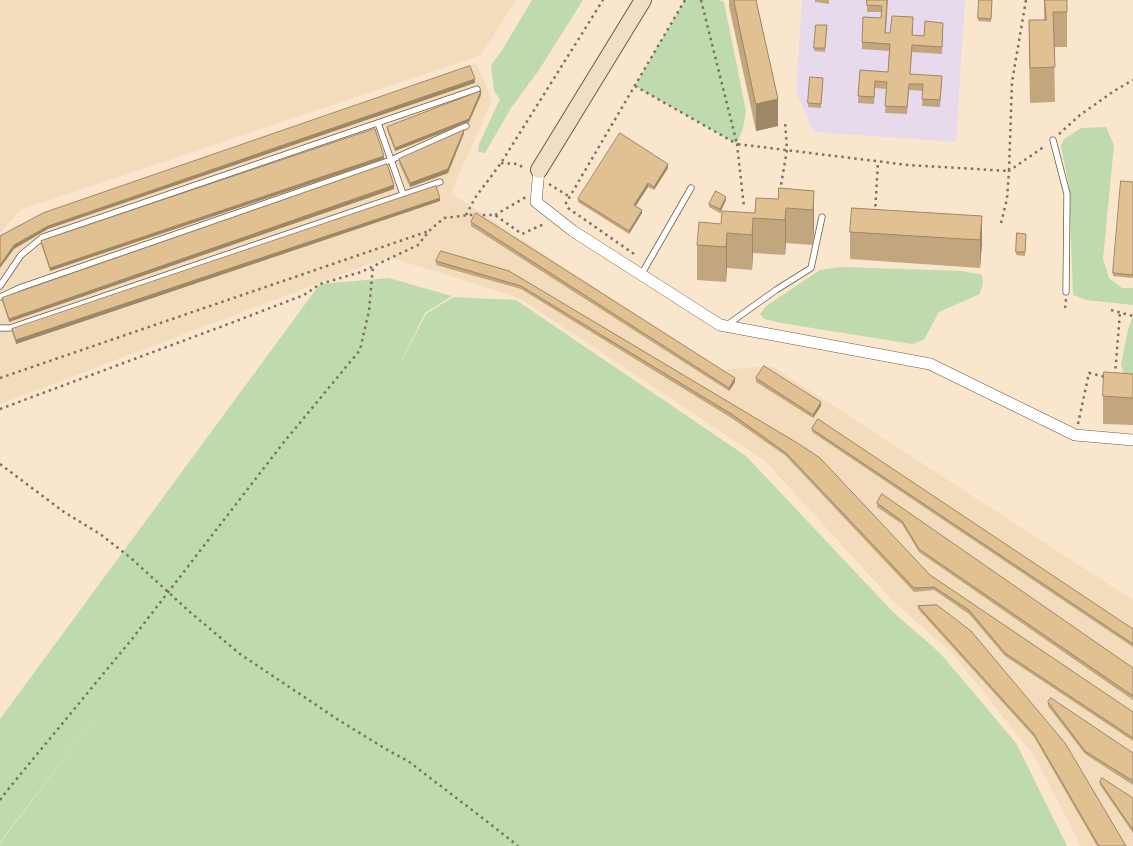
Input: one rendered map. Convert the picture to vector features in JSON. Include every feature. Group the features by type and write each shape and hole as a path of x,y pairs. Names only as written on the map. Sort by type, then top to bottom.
{"street":[{"path":"643,0 539,170 536,202 573,231 720,325 930,364 1075,435 1133,440"}],"lane":[{"path":"0,286 21,255 43,237 477,89"},
{"path":"378,123 403,194"},
{"path":"0,297 31,284 391,160 466,126"},
{"path":"1053,140 1067,194 1066,292"},
{"path":"0,328 10,328 440,182"},
{"path":"640,275 691,188"},
{"path":"725,326 811,268 822,217"}],"path":[{"path":"466,215 475,198 501,163 603,0"},
{"path":"647,264 568,208 566,203 685,0"},
{"path":"701,0 737,144 744,207"},
{"path":"635,86 737,144 908,166 1009,171 1012,82 1026,0"},
{"path":"779,198 787,150 785,122"},
{"path":"874,220 878,162"},
{"path":"0,409 304,295 320,284 361,272 418,245 430,230 444,218 466,215 494,215 537,190"},
{"path":"494,215 522,234 557,218"},
{"path":"0,378 430,230"},
{"path":"0,800 132,639 284,442 360,350 369,311 373,266"},
{"path":"1112,310 1133,316"},
{"path":"1115,379 1120,312"},
{"path":"1075,435 1089,373 1106,377"},
{"path":"0,464 64,512 100,534 132,559 191,613 240,654 337,719 408,761 518,846"}],"shaded area":[{"path":"0,0 516,0 481,55 20,210 0,233"},
{"path":"802,0 965,0 956,142 814,132 796,92"},
{"path":"476,63 492,100 451,193 721,370 772,366 1133,600 1133,846 1081,846 1035,757 951,652 895,603 765,461 524,301 513,296 389,257 0,404 0,241 12,227"}],"green space":[{"path":"532,0 583,0 539,70 511,108 485,153 478,152 479,144 500,99 494,91 491,65 501,52"},
{"path":"685,0 719,0 724,2 746,111 743,128 737,144 635,86"},
{"path":"1106,127 1114,145 1103,259 1109,278 1122,288 1133,288 1133,305 1086,300 1073,295 1069,186 1061,146 1064,139 1081,128"},
{"path":"841,267 963,271 982,275 983,283 980,294 939,312 924,340 912,344 781,323 764,319 760,314 766,306 820,270"},
{"path":"389,278 452,296 425,313 396,372 426,314 453,297 516,300 746,456 893,612 940,653 1016,743 1067,846 0,846 0,843 122,682 0,842 0,719 320,284"},
{"path":"1133,316 1133,375 1124,374 1121,365 1128,330"}],"building":[{"path":"734,0 756,0 778,99 756,104"},
{"path":"867,0 887,0 885,33 890,33 892,16 913,17 912,35 924,36 925,21 943,23 942,47 912,45 910,74 942,76 940,100 922,99 923,84 909,84 907,107 885,106 887,82 875,81 874,97 858,96 860,70 888,72 890,44 862,42 863,17 881,18 882,6 867,5"},
{"path":"979,0 992,0 991,19 978,18"},
{"path":"1045,0 1067,0 1067,12 1053,12 1055,67 1030,68 1029,20 1046,20"},
{"path":"816,25 827,25 825,48 814,48"},
{"path":"470,66 475,79 48,226 14,245 0,265 0,236 43,213"},
{"path":"810,77 823,78 821,104 808,103"},
{"path":"481,91 469,119 395,148 387,127"},
{"path":"375,129 384,156 50,268 41,241"},
{"path":"464,130 448,169 410,183 399,159"},
{"path":"620,133 668,164 654,187 648,183 634,205 642,210 629,231 578,199"},
{"path":"387,164 394,185 9,319 2,298"},
{"path":"1121,181 1133,182 1133,275 1113,273"},
{"path":"436,186 440,198 16,340 12,329"},
{"path":"779,188 814,191 813,210 786,208 785,220 753,218 752,235 727,233 726,247 697,245 699,222 721,224 722,211 755,213 756,198 778,199"},
{"path":"716,191 726,197 720,209 709,204"},
{"path":"852,208 982,216 980,240 850,232"},
{"path":"476,213 735,378 729,388 471,222"},
{"path":"1017,233 1026,234 1025,252 1016,252"},
{"path":"441,251 509,271 820,458 930,575 1133,712 1133,738 1005,653 969,610 934,587 914,588 786,453 733,415 521,286 436,261"},
{"path":"764,366 821,402 813,415 756,378"},
{"path":"1104,372 1133,374 1133,398 1103,396"},
{"path":"818,419 1133,629 1133,644 812,429"},
{"path":"882,494 1133,668 1133,696 919,549 902,521 877,503"},
{"path":"937,605 971,631 1065,743 1126,846 1099,846 1034,734 918,606"},
{"path":"1051,698 1133,753 1133,781 1085,751 1048,702"},
{"path":"1102,778 1133,798 1133,830 1100,782"}]}
